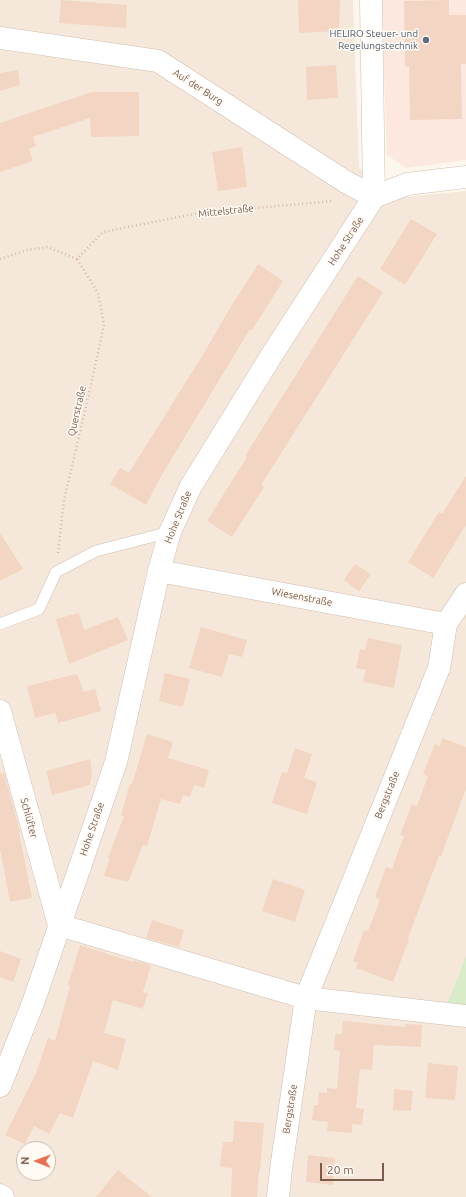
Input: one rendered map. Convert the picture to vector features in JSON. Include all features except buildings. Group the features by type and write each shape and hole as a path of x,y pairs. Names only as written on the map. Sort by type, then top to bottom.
{"street":[{"path":"371,0 374,198 407,184 466,176"},
{"name":"Auf der Burg","path":"0,38 158,61 346,182 374,198"},
{"name":"Hohe Straße","path":"0,1086 33,1003 116,762 159,571 170,532 191,486 273,353 374,198"},
{"name":"Wiesenstraße","path":"159,571 446,624"},
{"name":"Bergstraße","path":"278,1197 306,998 438,668 446,624 466,594"},
{"name":"Schlüfter","path":"0,711 59,925"},
{"path":"59,925 306,998 466,1016"}],"lane":[{"path":"0,624 39,609 56,572 96,552 170,532"}],"path":[{"name":"Mittelstraße","path":"78,259 103,232 200,213 334,201"},
{"path":"0,259 27,250 47,247 78,259"},
{"name":"Querstraße","path":"56,572 64,500 104,325 98,293 78,259"}],"shaded area":[{"path":"0,0 353,0 359,168 404,197 466,191 466,1197 0,1197"},
{"path":"381,0 466,0 466,160 406,168 387,155"}],"green space":[{"path":"466,956 466,1007 447,1005"}],"place":[{"name":"HELIRO Steuer- und Regelungstechnik","path":"426,40"}]}
